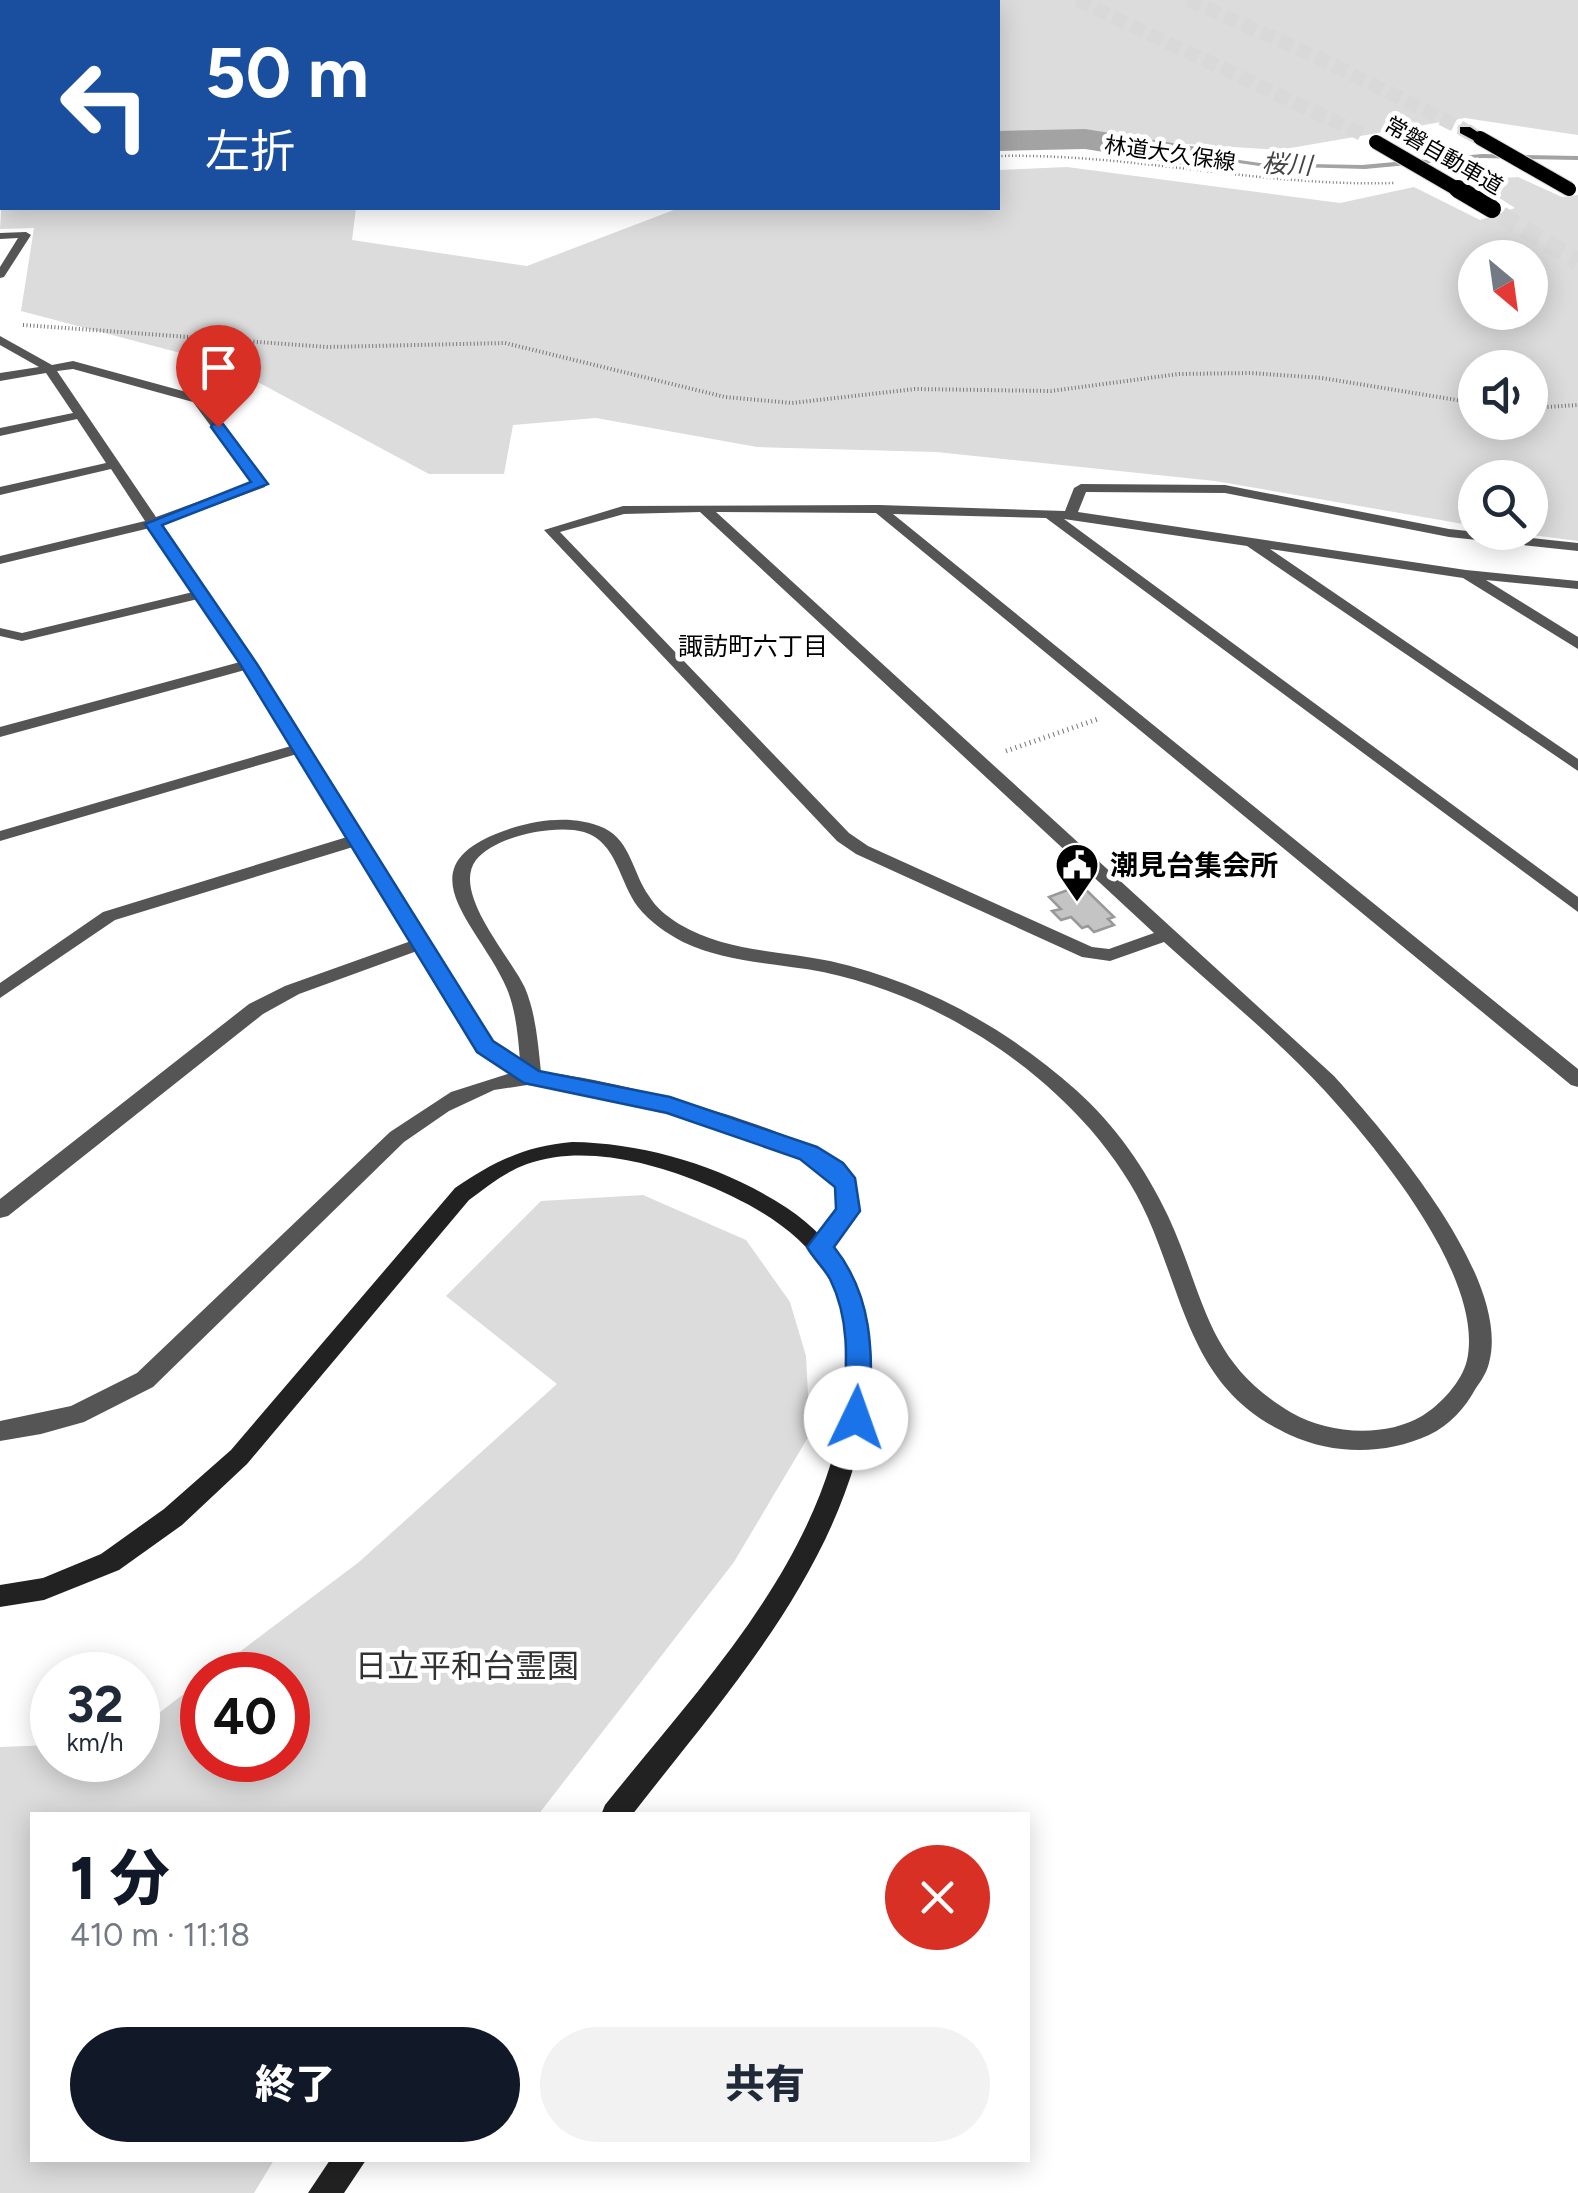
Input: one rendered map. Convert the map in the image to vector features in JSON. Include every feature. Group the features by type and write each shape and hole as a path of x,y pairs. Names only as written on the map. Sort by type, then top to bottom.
{"highway":[{"name":"常磐自動車道","path":"1472,134 1573,192"},
{"name":"常磐自動車道","path":"1370,138 1496,212"}],"street":[{"path":"0,236 26,235 0,275"},
{"path":"0,340 48,368 249,664 485,1046 532,1078"},
{"path":"0,378 73,366 197,399 260,484 152,524 0,560"},
{"path":"0,432 78,415"},
{"path":"0,491 113,465"},
{"path":"1070,516 1081,488 1224,488 1448,533 1578,547"},
{"path":"532,1078 523,1011 513,984 462,902 460,883 465,864 485,844 548,824 585,827 607,836 650,912 700,944 745,956 823,966 896,985 963,1018 1026,1058 1075,1101 1135,1173 1163,1228 1209,1354 1246,1393 1272,1412 1330,1439 1376,1442 1420,1429 1456,1404 1479,1361 1474,1296 1434,1217 1380,1138 1340,1095 703,508"},
{"path":"879,509 1578,1080"},
{"path":"1166,934 1110,955 1090,953 862,850 843,836 551,530 623,510 1048,513 1466,574 1578,585"},
{"path":"1048,513 1578,906"},
{"path":"1250,542 1578,766"},
{"path":"1466,574 1578,644"},
{"path":"0,642 201,594"},
{"path":"0,632 22,637"},
{"path":"0,732 249,664"},
{"path":"0,836 301,748"},
{"path":"0,992 109,916 358,840"},
{"path":"0,1210 256,1009 292,990 420,944"},
{"path":"0,1431 52,1425 102,1407 145,1380 397,1137 434,1109 468,1091 532,1078 670,1105 809,1153 847,1184 848,1211 820,1247"},
{"path":"0,1596 44,1589 110,1562 173,1516 239,1458 462,1194 499,1168 539,1152 632,1154 729,1184 777,1213 820,1247 840,1272 860,1344 856,1418 837,1485 804,1559 742,1649 617,1812"},
{"path":"324,2193 348,2162"}],"path":[{"name":"林道大久保線","path":"1000,156 1070,154 1312,186 1404,182"},
{"path":"12,324 328,348 505,343 724,396 792,403 915,389 1051,391 1179,374 1251,373 1322,378 1458,401"},
{"path":"1548,407 1578,405"},
{"path":"976,761 1123,710"}],"green space":[{"path":"1000,0 1578,0 1578,135 1465,118 1279,150 1000,132"},
{"path":"1067,167 1340,203 1414,187 1480,220 1515,208 1471,180 1518,177 1562,197 1578,195 1578,541 1548,537 1548,460 1458,460 1458,523 1215,481 936,452 757,447 596,418 513,425 504,474 429,474 226,365 21,311 34,228 0,229 1,210 356,210 352,240 527,266 674,210 1000,210 1000,170"},
{"name":"日立平和台霊園","path":"643,1195 746,1240 790,1302 806,1356 810,1434 734,1562 540,1812 30,1812 30,2162 273,2162 254,2193 0,2193 0,1747 30,1746 30,1782 160,1782 160,1712 180,1697 180,1782 310,1782 310,1652 240,1652 359,1562 557,1384 446,1296 541,1201"}],"water":[{"path":"1102,140 1260,163 1362,165 1482,154 1578,156 1578,160 1482,158 1365,169 1259,166"}],"building":[{"name":"潮見台集会所","path":"1081,885 1114,917 1108,919 1114,925 1094,932 1088,926 1082,928 1071,917 1061,920 1052,911 1061,909 1049,897"}],"waterway":[{"name":"桜川","path":"1000,141 1085,139 1197,157"}],"tunnel":[{"path":"1077,0 1364,135"},
{"path":"1188,0 1315,56 1465,130"},
{"path":"1501,215 1578,262"}],"place":[{"name":"潮見台集会所","path":"1077,903"}],"district":[{"name":"諏訪町六丁目","path":"753,646"}],"route":[{"path":"218,427 260,484 152,524 249,664 485,1046 532,1078 670,1105 809,1153 847,1184 848,1211 820,1247 840,1272 852,1304 860,1344 856,1418"}]}
